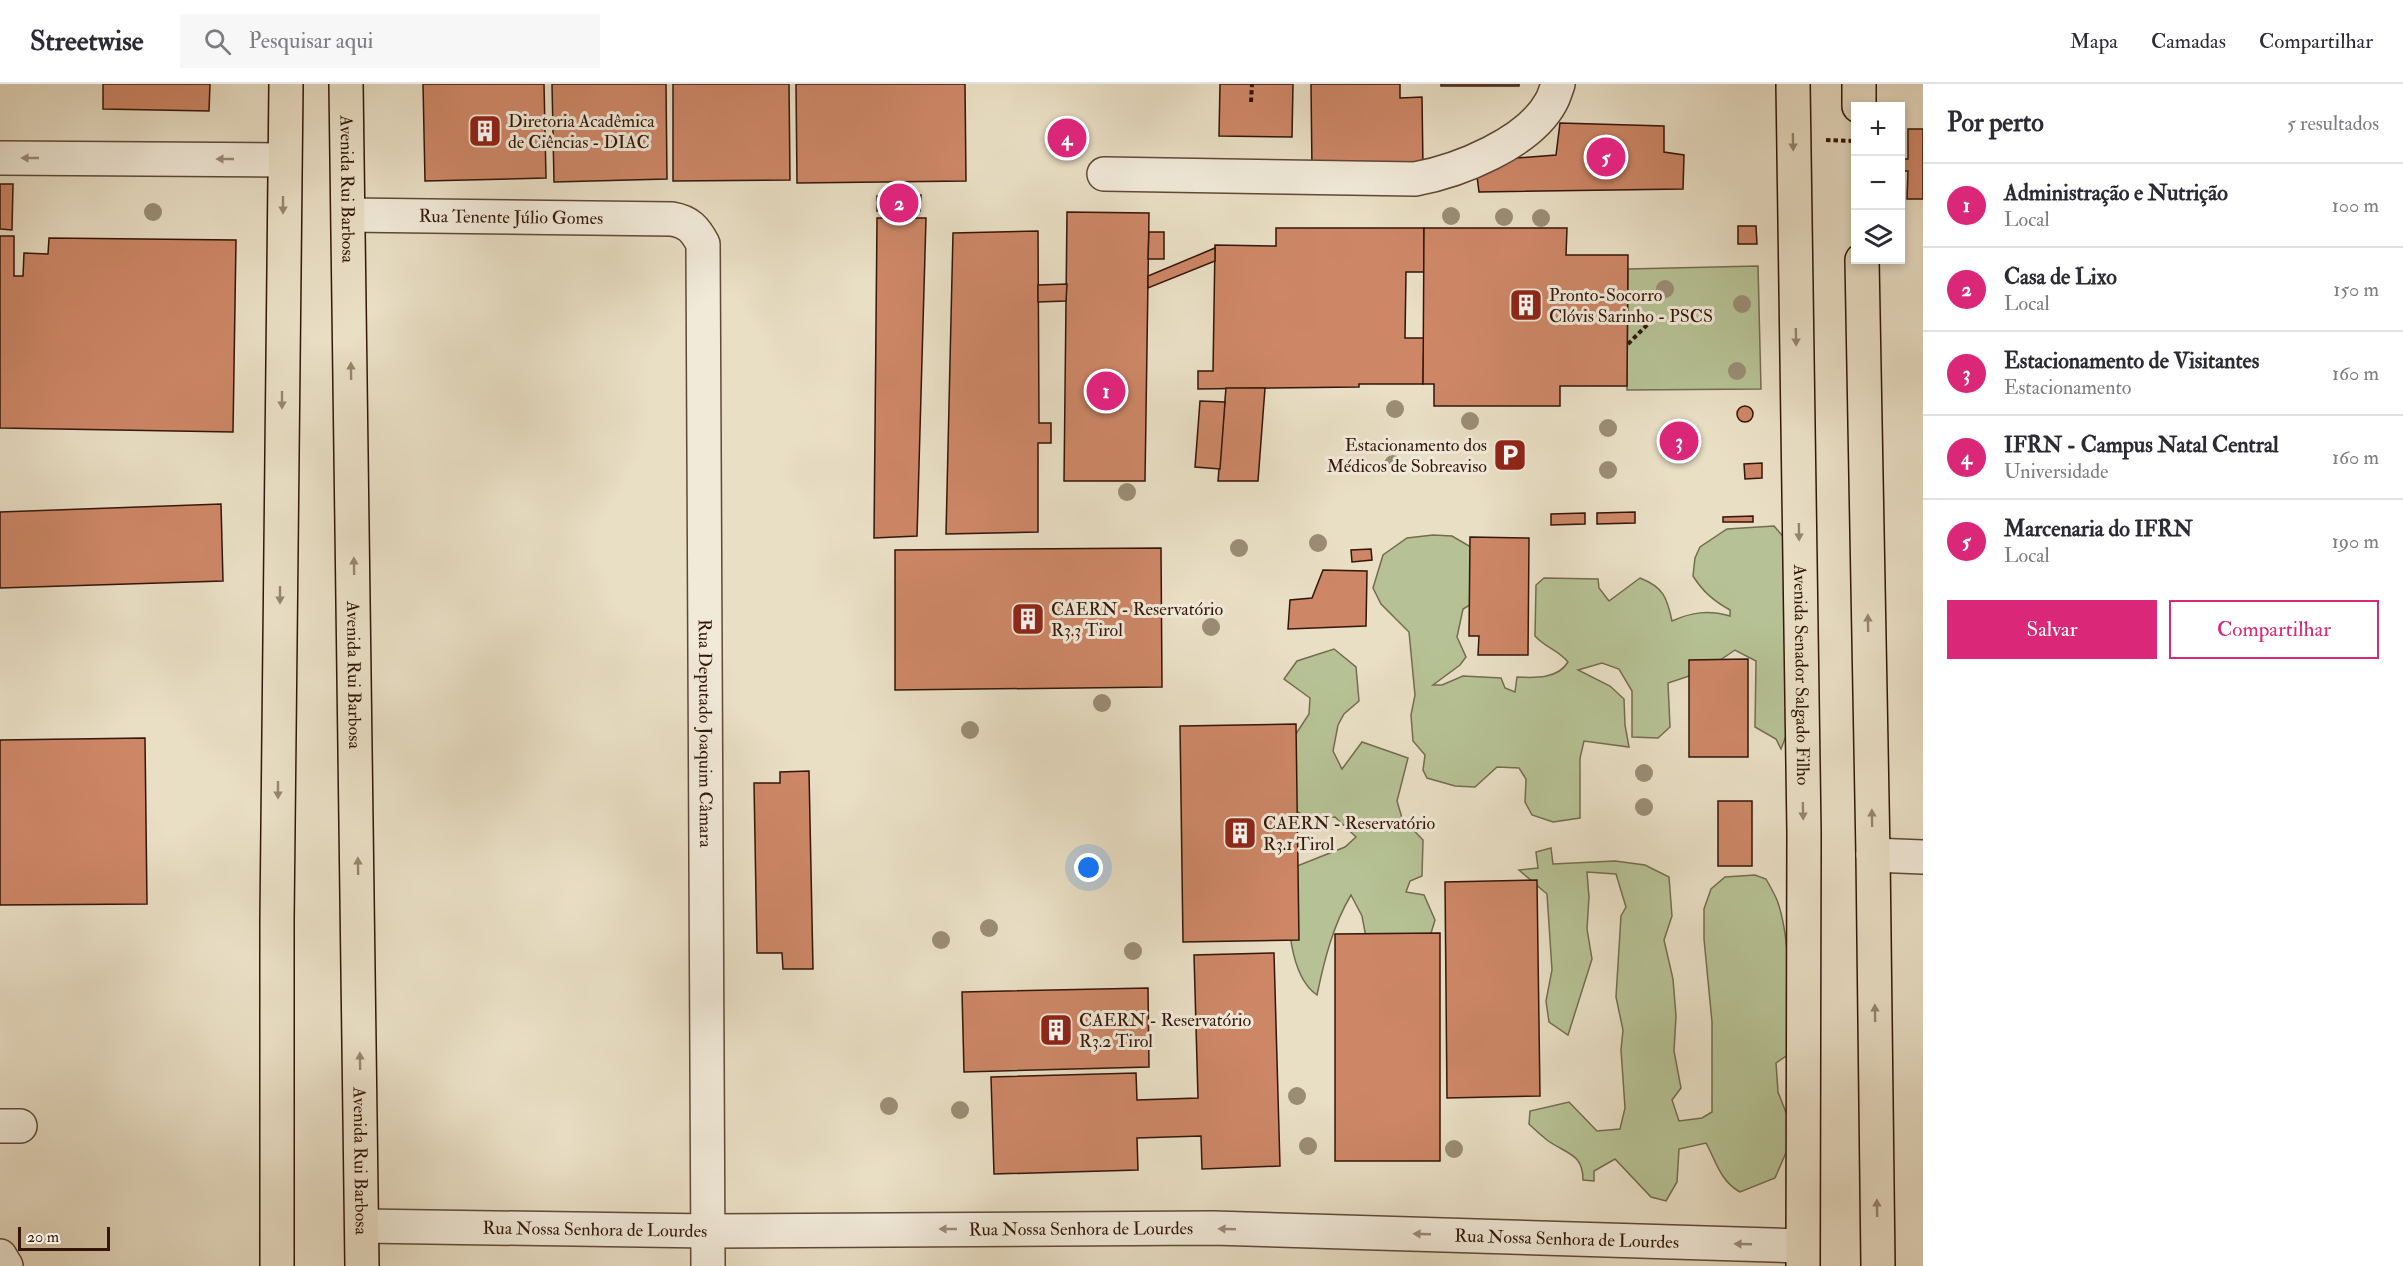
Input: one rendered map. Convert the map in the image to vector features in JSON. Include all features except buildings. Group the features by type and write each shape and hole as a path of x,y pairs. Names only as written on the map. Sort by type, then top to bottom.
{"main road":[{"path":"277,1266 286,84"},
{"name":"Avenida Rui Barbosa","path":"346,84 362,1266"},
{"name":"Avenida Senador Salgado Filho","path":"1793,84 1804,833 1802,1256"},
{"path":"1859,84 1859,102"},
{"path":"1862,264 1878,1266"}],"street":[{"path":"1104,174 1415,179 1438,175 1503,146 1523,132 1551,102 1558,84"},
{"path":"0,158 284,160"},
{"name":"Rua Tenente Júlio Gomes","path":"349,215 672,219"},
{"name":"Rua Deputado Joaquim Câmara","path":"672,219 686,222 697,232 704,244 708,1266"},
{"path":"1873,855 1923,857"},
{"name":"Rua Nossa Senhora de Lourdes","path":"363,1226 708,1231 1213,1228 1802,1256"},
{"path":"0,1256 6,1266"}],"path":[{"path":"1251,102 1252,84"},
{"path":"1818,139 1851,141"},
{"path":"1628,344 1647,325"}],"green space":[{"path":"1758,266 1761,389 1627,390 1628,269"},
{"path":"1774,526 1787,541 1790,708 1786,736 1781,749 1776,739 1755,727 1756,661 1735,650 1704,671 1668,683 1670,727 1658,738 1632,737 1632,691 1619,669 1602,663 1578,670 1610,686 1624,699 1629,747 1584,741 1580,758 1580,818 1553,822 1532,815 1525,802 1526,779 1519,768 1497,767 1475,787 1455,786 1427,778 1423,770 1425,755 1413,741 1411,715 1415,695 1409,632 1381,604 1373,588 1383,555 1407,538 1433,535 1452,536 1476,550 1480,599 1463,609 1457,637 1466,657 1460,665 1433,685 1442,685 1463,676 1501,678 1505,688 1515,692 1517,677 1552,674 1564,668 1568,662 1535,636 1536,585 1544,578 1598,579 1599,588 1609,601 1640,578 1654,585 1663,594 1672,621 1700,613 1730,616 1730,610 1709,596 1693,576 1695,558 1700,547 1727,529"},
{"path":"1334,649 1356,667 1359,701 1344,714 1338,725 1333,751 1342,769 1362,742 1408,758 1397,801 1402,818 1423,840 1422,876 1410,881 1406,892 1424,895 1435,920 1428,943 1367,943 1362,916 1351,895 1339,918 1330,944 1317,995 1307,985 1294,955 1288,919 1287,870 1345,847 1356,837 1335,817 1311,820 1280,801 1288,746 1309,714 1310,698 1284,679 1297,661"},
{"path":"1551,848 1553,864 1615,861 1645,865 1669,877 1672,916 1664,940 1673,979 1676,1016 1674,1051 1681,1088 1672,1100 1679,1121 1702,1118 1712,1112 1712,1022 1704,939 1704,909 1711,889 1725,877 1755,875 1766,879 1777,900 1782,917 1789,976 1789,1054 1776,1063 1778,1092 1787,1115 1791,1141 1775,1178 1740,1192 1723,1176 1706,1143 1679,1149 1677,1182 1666,1201 1651,1197 1615,1159 1594,1171 1594,1181 1583,1180 1577,1159 1547,1140 1529,1124 1530,1111 1569,1102 1597,1131 1620,1129 1625,1108 1621,1050 1623,1030 1616,997 1621,916 1626,907 1616,874 1587,872 1589,897 1587,929 1592,959 1568,1035 1549,1022 1546,1001 1552,970 1547,894 1519,870 1538,868 1536,852"}],"place":[{"name":"Diretoria Acadêmica de Ciências - DIAC","path":"485,131"},
{"name":"IFRN - Campus Natal Central","path":"1067,138"},
{"name":"Marcenaria do IFRN","path":"1606,157"},
{"name":"Casa de Lixo","path":"899,203"},
{"name":"Pronto-Socorro Clóvis Sarinho - PSCS","path":"1526,305"},
{"name":"Administração e Nutrição","path":"1106,391"},
{"name":"Estacionamento de Visitantes","path":"1679,441"},
{"name":"Estacionamento dos Médicos de Sobreaviso","path":"1510,455"},
{"name":"CAERN - Reservatório R3.3 Tirol","path":"1028,619"},
{"name":"CAERN - Reservatório R3.1 Tirol","path":"1240,833"},
{"name":"CAERN - Reservatório R3.2 Tirol","path":"1056,1030"}]}
